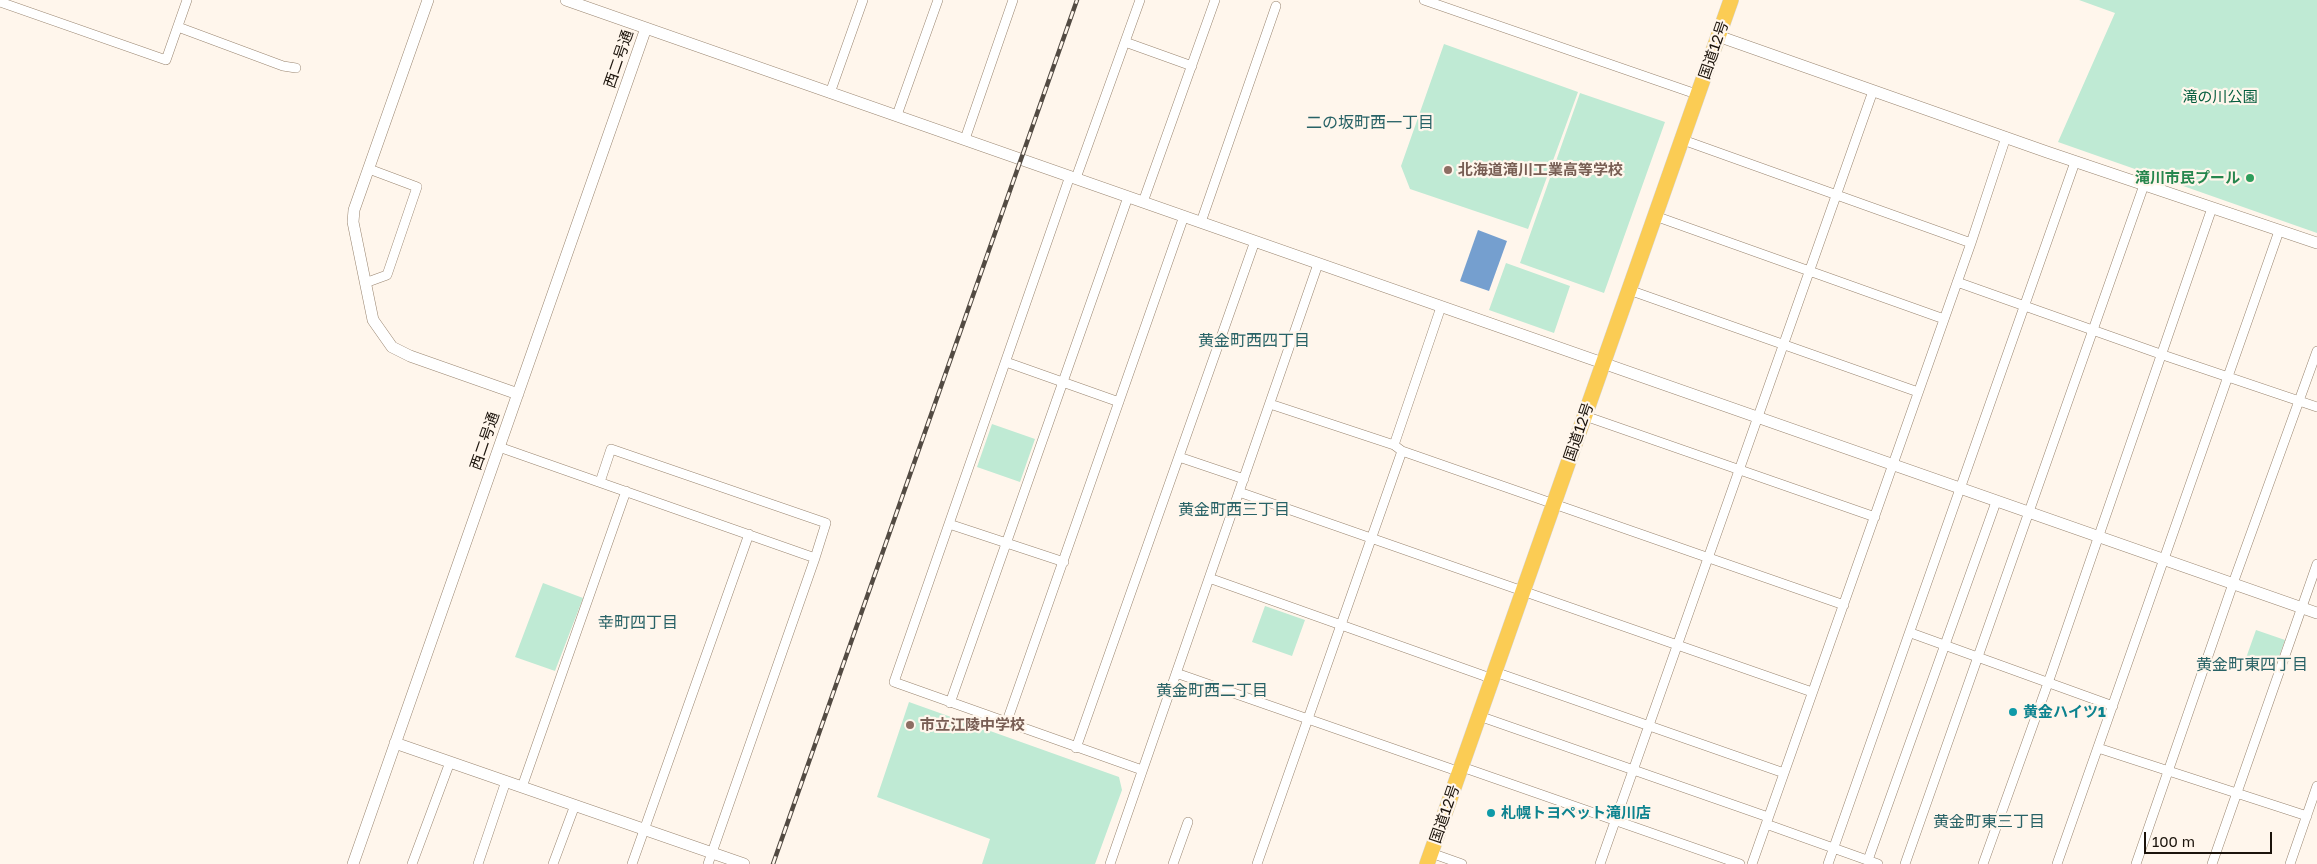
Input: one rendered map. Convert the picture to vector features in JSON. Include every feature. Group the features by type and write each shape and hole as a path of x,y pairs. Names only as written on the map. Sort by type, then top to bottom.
{"highway":[{"name":"国道12号","path":"1429,859 1731,0"}],"street":[{"path":"0,2 166,60 187,0"},
{"path":"428,0 354,210 353,222 373,320 392,347 410,356 518,394"},
{"path":"566,0 2317,613"},
{"path":"830,93 863,0"},
{"path":"897,115 938,0"},
{"path":"965,139 1014,0"},
{"path":"1140,0 1006,362 894,682 1006,724 1142,770"},
{"path":"1143,202 1216,0"},
{"path":"1424,0 1699,95"},
{"path":"1201,222 1276,6"},
{"path":"178,27 283,66 296,68"},
{"name":"西二号通","path":"353,864 646,28"},
{"path":"1718,36 2076,162 2317,243"},
{"path":"1124,42 1192,66"},
{"path":"1600,864 1873,91"},
{"path":"1752,864 1971,243 2006,137"},
{"path":"1683,140 1971,243"},
{"path":"1828,864 2076,162"},
{"path":"365,283 386,275 417,187 369,169"},
{"path":"1905,864 2144,185"},
{"path":"950,703 1128,196"},
{"path":"1983,864 2048,683 2097,536 2212,208"},
{"path":"1006,724 1184,216"},
{"path":"1655,216 1944,319"},
{"path":"2057,864 2279,231"},
{"path":"1076,748 1255,242"},
{"path":"1110,864 1318,264"},
{"path":"1957,282 2162,355 2317,407"},
{"path":"1629,290 1918,392"},
{"path":"1257,864 1371,538 1441,307"},
{"path":"2136,864 2233,584 2317,351"},
{"path":"1006,362 1119,402"},
{"path":"1270,404 1844,605"},
{"path":"1585,416 1875,517"},
{"path":"499,447 815,558"},
{"path":"600,482 611,449 826,523 710,859"},
{"path":"1179,456 1244,479"},
{"path":"522,787 626,491"},
{"path":"1239,492 1812,692"},
{"path":"1868,860 1996,502"},
{"path":"949,524 1064,562"},
{"path":"632,864 750,534"},
{"path":"2212,864 2317,564"},
{"path":"1209,578 1784,773"},
{"path":"1911,633 2113,706"},
{"path":"1176,673 1308,719 1616,820 1740,864"},
{"path":"1480,716 1633,771 1878,864"},
{"path":"395,743 644,829 710,859 744,864"},
{"path":"2098,748 2307,816"},
{"path":"412,864 450,762"},
{"path":"478,864 506,781"},
{"path":"2290,864 2317,786"},
{"path":"553,864 575,805"},
{"path":"1173,864 1188,822"},
{"path":"1429,859 1462,864"}],"green space":[{"name":"滝の川公園","path":"2079,0 2317,0 2317,233 2058,142 2115,13"},
{"path":"1444,44 1578,92 1528,229 1410,189 1401,166"},
{"path":"1580,93 1665,122 1604,293 1520,263"},
{"path":"1506,263 1570,286 1554,333 1489,310"},
{"path":"992,424 1035,439 1020,482 977,467"},
{"path":"543,583 583,598 555,671 515,657"},
{"path":"1265,606 1305,620 1292,656 1252,642"},
{"path":"2256,630 2285,640 2275,668 2246,658"},
{"path":"909,702 1119,777 1122,790 1095,864 982,864 990,839 877,797"}],"water":[{"path":"1478,230 1507,241 1489,291 1460,281"}],"railway":[{"path":"773,864 1077,0"}],"place":[{"name":"北海道滝川工業高等学校","path":"1448,170"},
{"name":"滝川市民プール","path":"2250,178"},
{"name":"黄金ハイツ1","path":"2013,712"},
{"name":"市立江陵中学校","path":"910,725"},
{"name":"札幌トヨペット滝川店","path":"1491,813"}],"district":[{"name":"二の坂町西一丁目","path":"1370,123"},
{"name":"黄金町西四丁目","path":"1254,341"},
{"name":"黄金町西三丁目","path":"1234,510"},
{"name":"幸町四丁目","path":"638,623"},
{"name":"黄金町東四丁目","path":"2252,665"},
{"name":"黄金町西二丁目","path":"1212,691"},
{"name":"黄金町東三丁目","path":"1989,822"}]}
